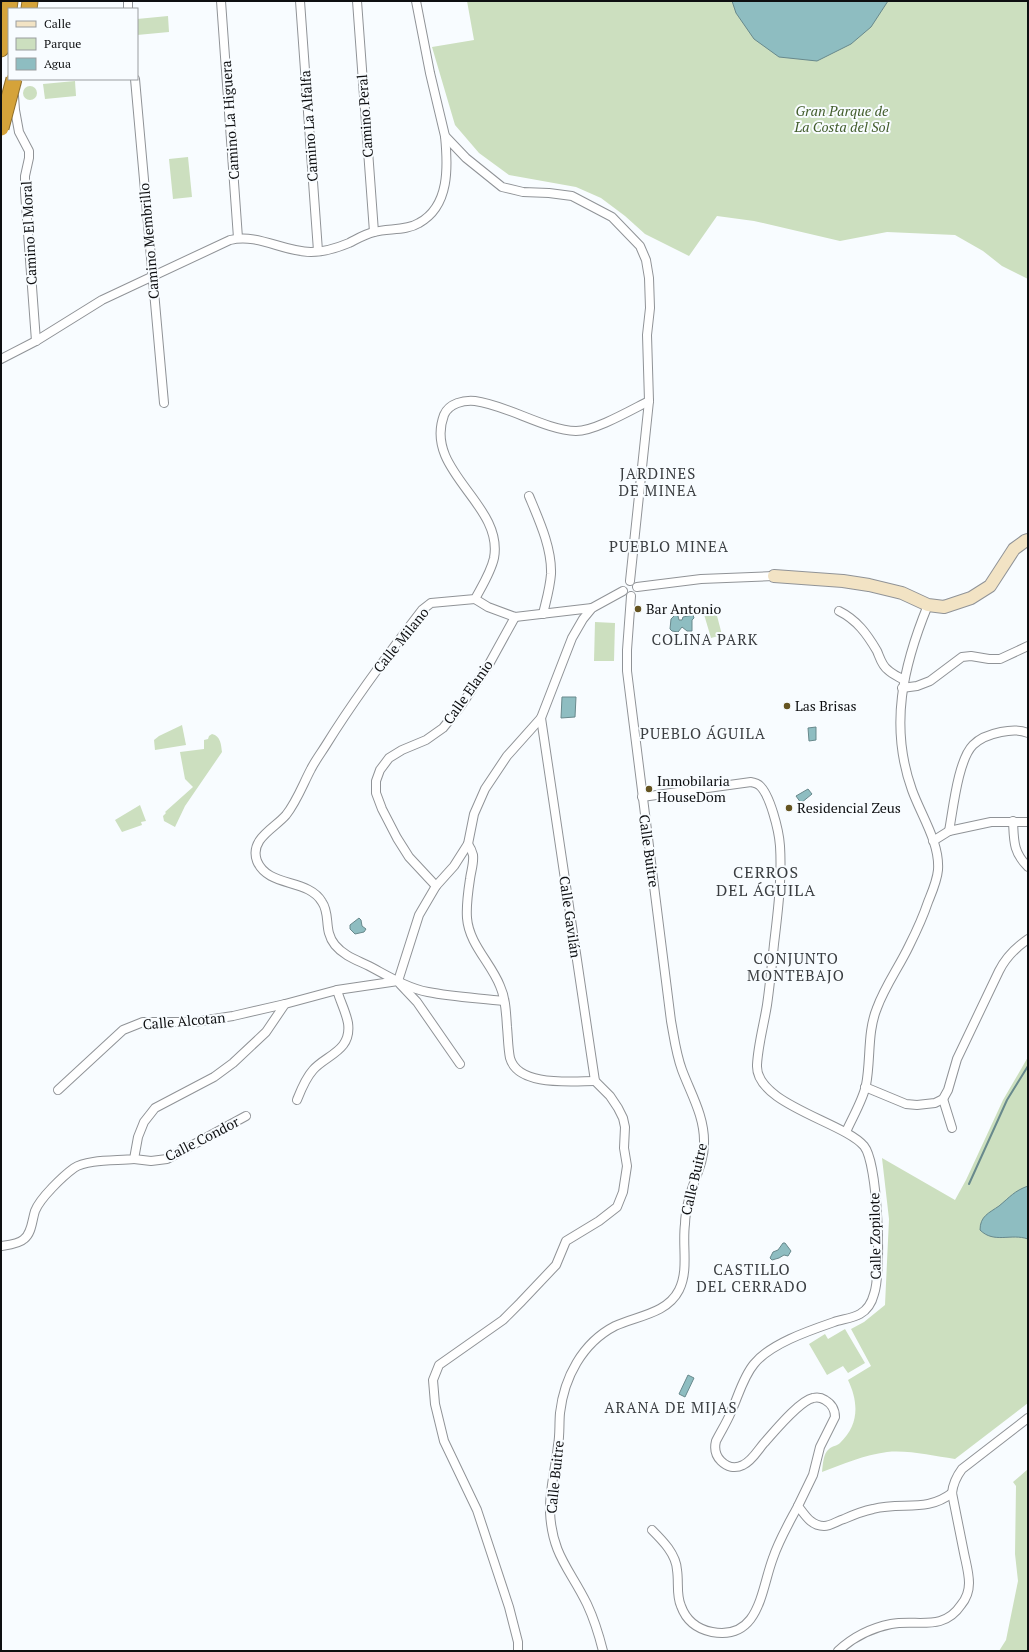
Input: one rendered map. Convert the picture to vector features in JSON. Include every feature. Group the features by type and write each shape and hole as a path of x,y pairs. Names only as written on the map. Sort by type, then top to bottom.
{"highway":[{"path":"1,49 8,12"},
{"path":"1,128 14,80"}],"street":[{"name":"Camino La Higuera","path":"221,1 238,238"},
{"name":"Camino La Alfalfa","path":"300,1 318,251"},
{"name":"Camino Peral","path":"357,1 374,232"},
{"path":"1,359 36,341 102,300 224,243 238,238 254,239 299,250 318,251 332,249 374,232 418,224 427,218 440,200 447,176 448,164 445,136 430,73 416,1"},
{"name":"Camino El Moral","path":"14,80 15,110 19,132 29,151 25,176 25,192 36,341"},
{"name":"Camino Membrillo","path":"135,80 164,403"},
{"path":"445,136 466,158 502,187 523,192 549,192 572,196 612,217 640,246 646,260 649,278 650,308 647,335 649,401 630,581"},
{"path":"637,587 636,592 627,593 592,608 515,617 488,607 476,599 488,575 494,558 495,545 483,514 474,498 455,475 447,461 441,436 445,413 451,406 461,401 475,401 515,412 565,429 577,431 588,429 649,401"},
{"path":"529,496 549,554 551,574 543,614"},
{"path":"637,587 701,579 774,576 869,584 902,593 928,606 944,606 971,598 990,586 1014,549 1028,540"},
{"path":"630,581 635,583 637,587"},
{"path":"627,593 624,584 630,581"},
{"name":"Calle Buitre","path":"603,1651 598,1630 586,1602 560,1558 556,1548 551,1522 550,1498 559,1443 560,1412 564,1391 578,1359 589,1346 614,1327 664,1307 679,1290 685,1267 684,1245 686,1212 704,1146 704,1132 699,1111 681,1068 676,1047 642,797 628,671 627,593"},
{"name":"Calle Milano","path":"398,982 343,954 336,946 328,932 324,904 319,897 313,891 305,887 277,879 262,869 257,860 256,851 259,841 282,820 290,809 312,767 351,706 422,610 431,603 476,599"},
{"path":"846,1132 865,1088 872,1025 876,1009 909,947 935,886 938,869 933,841 911,789 904,762 900,713 903,684 911,650 928,606"},
{"path":"398,982 419,915 436,886 454,866 468,844 474,814 484,789 507,756 541,718 572,638 592,608"},
{"path":"838,611 850,616 861,626 884,666 903,684 917,686 930,681 962,658 971,656 989,659 1000,658 1028,646"},
{"name":"Calle Elanio","path":"436,886 408,857 397,838 382,809 376,793 376,781 380,770 389,758 402,750 426,740 443,728 460,707 488,666 515,617"},
{"name":"Calle Gavilán","path":"541,718 595,1081"},
{"path":"949,831 959,779 966,757 972,745 993,733 1008,730 1023,731 1028,733"},
{"name":"Calle Zopilote","path":"642,797 751,782 758,785 763,791 775,817 780,845 779,894 767,1002 756,1067 763,1083 774,1093 794,1108 846,1132 863,1144 871,1161 878,1239 877,1278 874,1297 866,1309 860,1313 812,1330 775,1347 753,1365 730,1415 719,1434 714,1448 719,1459 724,1464 730,1467 743,1465 750,1461 781,1424 807,1401 814,1397 822,1398 828,1401 835,1412 835,1417 820,1447 813,1475 798,1506"},
{"path":"1013,821 1014,844 1017,853 1028,867"},
{"path":"933,841 949,831 991,822 1028,822"},
{"path":"468,844 473,853 473,862 467,919 471,934 477,946 501,986 510,1058 516,1067 525,1075 534,1078 566,1081 595,1081 610,1096 618,1108 623,1118 625,1127 624,1148 627,1166 624,1192 617,1207 599,1221 566,1241 556,1265 504,1320 439,1365 432,1380 435,1404 444,1441 477,1510 508,1607 518,1642 518,1651"},
{"path":"865,1088 906,1104 935,1104 943,1098 948,1090 957,1059 998,971 1006,958 1017,946 1028,939"},
{"path":"398,982 428,992 504,1002"},
{"path":"398,982 417,1002 460,1064"},
{"name":"Calle Alcotan","path":"58,1090 123,1030 143,1022 194,1022 232,1016 337,990 398,982"},
{"path":"297,1100 305,1080 314,1069 335,1055 344,1045 348,1023 337,990"},
{"path":"134,1159 138,1137 144,1122 155,1108 214,1077 233,1063 266,1032 285,1004"},
{"path":"943,1098 952,1128"},
{"name":"Calle Condor","path":"1,1246 12,1245 24,1240 29,1231 36,1210 43,1199 74,1168 85,1164 134,1159 151,1161 167,1159 246,1116"},
{"path":"838,1651 856,1638 878,1627 904,1622 930,1623 949,1617 959,1608 965,1600 970,1583 952,1493 957,1476 962,1469 1028,1418"},
{"path":"652,1530 672,1553 677,1569 679,1600 688,1619 704,1631 718,1633 728,1632 738,1629 748,1623 755,1614 760,1604 773,1557 798,1506 813,1524 824,1526 874,1508 892,1506 924,1506 934,1504 944,1500 952,1493"}],"green space":[{"name":"Gran Parque de La Costa del Sol","path":"467,1 1028,1 1028,279 1002,266 983,251 955,235 887,232 840,241 754,221 717,216 689,256 645,234 625,216 601,198 576,187 509,175 479,153 455,125 432,47 474,40"},
{"path":"168,16 169,32 138,35 138,19"},
{"path":"75,81 76,96 45,99 43,84"},
{"path":"27,86 33,86 37,90 37,96 33,100 27,100 23,96 23,90"},
{"path":"188,157 192,197 173,199 169,159"},
{"path":"715,608 722,635 711,638 703,611"},
{"path":"595,622 615,623 614,661 594,661"},
{"path":"182,725 186,745 155,750 154,740"},
{"path":"212,734 219,739 222,752 185,806 175,827 164,821 163,816 166,813 165,812 193,787 185,779 180,752 204,749 204,740 208,739"},
{"path":"140,805 146,821 141,822 142,825 122,832 115,820"},
{"path":"1028,1057 1028,1403 955,1459 913,1453 887,1452 878,1453 822,1472 827,1451 839,1444 851,1429 854,1421 854,1397 848,1380 871,1366 851,1329 864,1322 885,1305 889,1219 882,1158 955,1200 966,1180 1003,1100"},
{"path":"845,1329 865,1363 848,1373 843,1366 827,1375 809,1344 825,1334 828,1339"},
{"path":"1028,1469 1028,1651 999,1651 1006,1640 1018,1581 1015,1554 1016,1486 1013,1482"}],"water":[{"path":"732,1 888,1 871,27 851,44 817,61 779,57 754,39 736,13"},
{"path":"675,615 678,616 679,620 682,620 683,617 693,615 692,631 687,631 682,627 678,632 672,631 670,629 671,619"},
{"path":"562,697 576,697 575,717 561,718"},
{"path":"816,727 816,740 809,741 808,728"},
{"path":"808,789 812,794 801,803 796,796"},
{"path":"359,918 362,926 366,929 364,932 355,934 350,929 350,925"},
{"path":"1028,1186 1028,1239 1022,1237 991,1236 980,1230 980,1225 986,1215 1016,1192"},
{"path":"783,1243 785,1243 791,1251 788,1256 784,1255 772,1260 770,1258 773,1252 778,1250"},
{"path":"688,1375 694,1378 685,1397 679,1394"}],"waterway":[{"path":"969,1184 1007,1100 1028,1066"}],"place":[{"name":"Bar Antonio","path":"638,609"},
{"name":"Las Brisas","path":"787,706"},
{"name":"Inmobilaria HouseDom","path":"649,789"},
{"name":"Residencial Zeus","path":"789,808"}],"district":[{"name":"JARDINES DE MINEA","path":"658,482"},
{"name":"PUEBLO MINEA","path":"669,547"},
{"name":"COLINA PARK","path":"705,640"},
{"name":"PUEBLO ÁGUILA","path":"703,734"},
{"name":"CERROS DEL ÁGUILA","path":"766,881"},
{"name":"CONJUNTO MONTEBAJO","path":"796,968"},
{"name":"CASTILLO DEL CERRADO","path":"752,1278"},
{"name":"ARANA DE MIJAS","path":"671,1408"}]}
